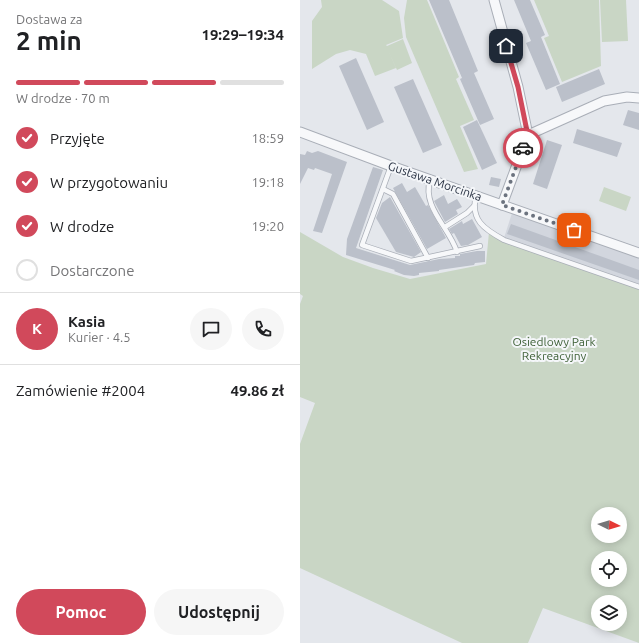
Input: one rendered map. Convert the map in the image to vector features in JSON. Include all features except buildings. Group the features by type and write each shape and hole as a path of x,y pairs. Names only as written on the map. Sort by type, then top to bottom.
{"street":[{"path":"494,0 518,87 528,136 502,205"},
{"path":"528,136 604,101 626,97 639,98"},
{"name":"Gustawa Morcinka","path":"300,132 391,166 430,178 639,253"}],"lane":[{"path":"391,166 362,245 411,261 480,246"},
{"path":"430,178 427,189 428,195 435,213 453,241 457,252"},
{"path":"382,189 393,194 428,258"},
{"path":"476,195 474,206 477,218 482,226 504,240 639,287"},
{"path":"445,227 467,213 474,206"}],"shaded area":[{"path":"512,213 639,258 639,285 504,238"}],"green space":[{"path":"321,0 382,0 399,11 403,38 386,45 387,46 403,39 412,63 397,70 387,48 396,68 375,76 366,54 350,50 336,54 312,69 312,21 322,7"},
{"path":"407,0 427,0 459,77 456,79 474,120 460,126 478,169 464,172 406,37 404,18"},
{"path":"534,0 599,0 601,66 562,82 544,38 549,36"},
{"path":"600,0 626,0 628,41 602,42"},
{"path":"604,187 631,197 626,211 599,201"},
{"name":"Osiedlowy Park Rekreacyjny","path":"300,232 343,257 410,279 486,264 489,232 504,240 639,287 639,643 606,631 627,631 627,595 591,595 591,626 543,608 528,643 462,643 300,568 300,444 315,403 300,397 300,304 303,296 300,294"}],"way so far":[{"path":"523,148 502,205 574,230"}],"route":[{"path":"506,46 518,87 528,136 523,148"}]}
